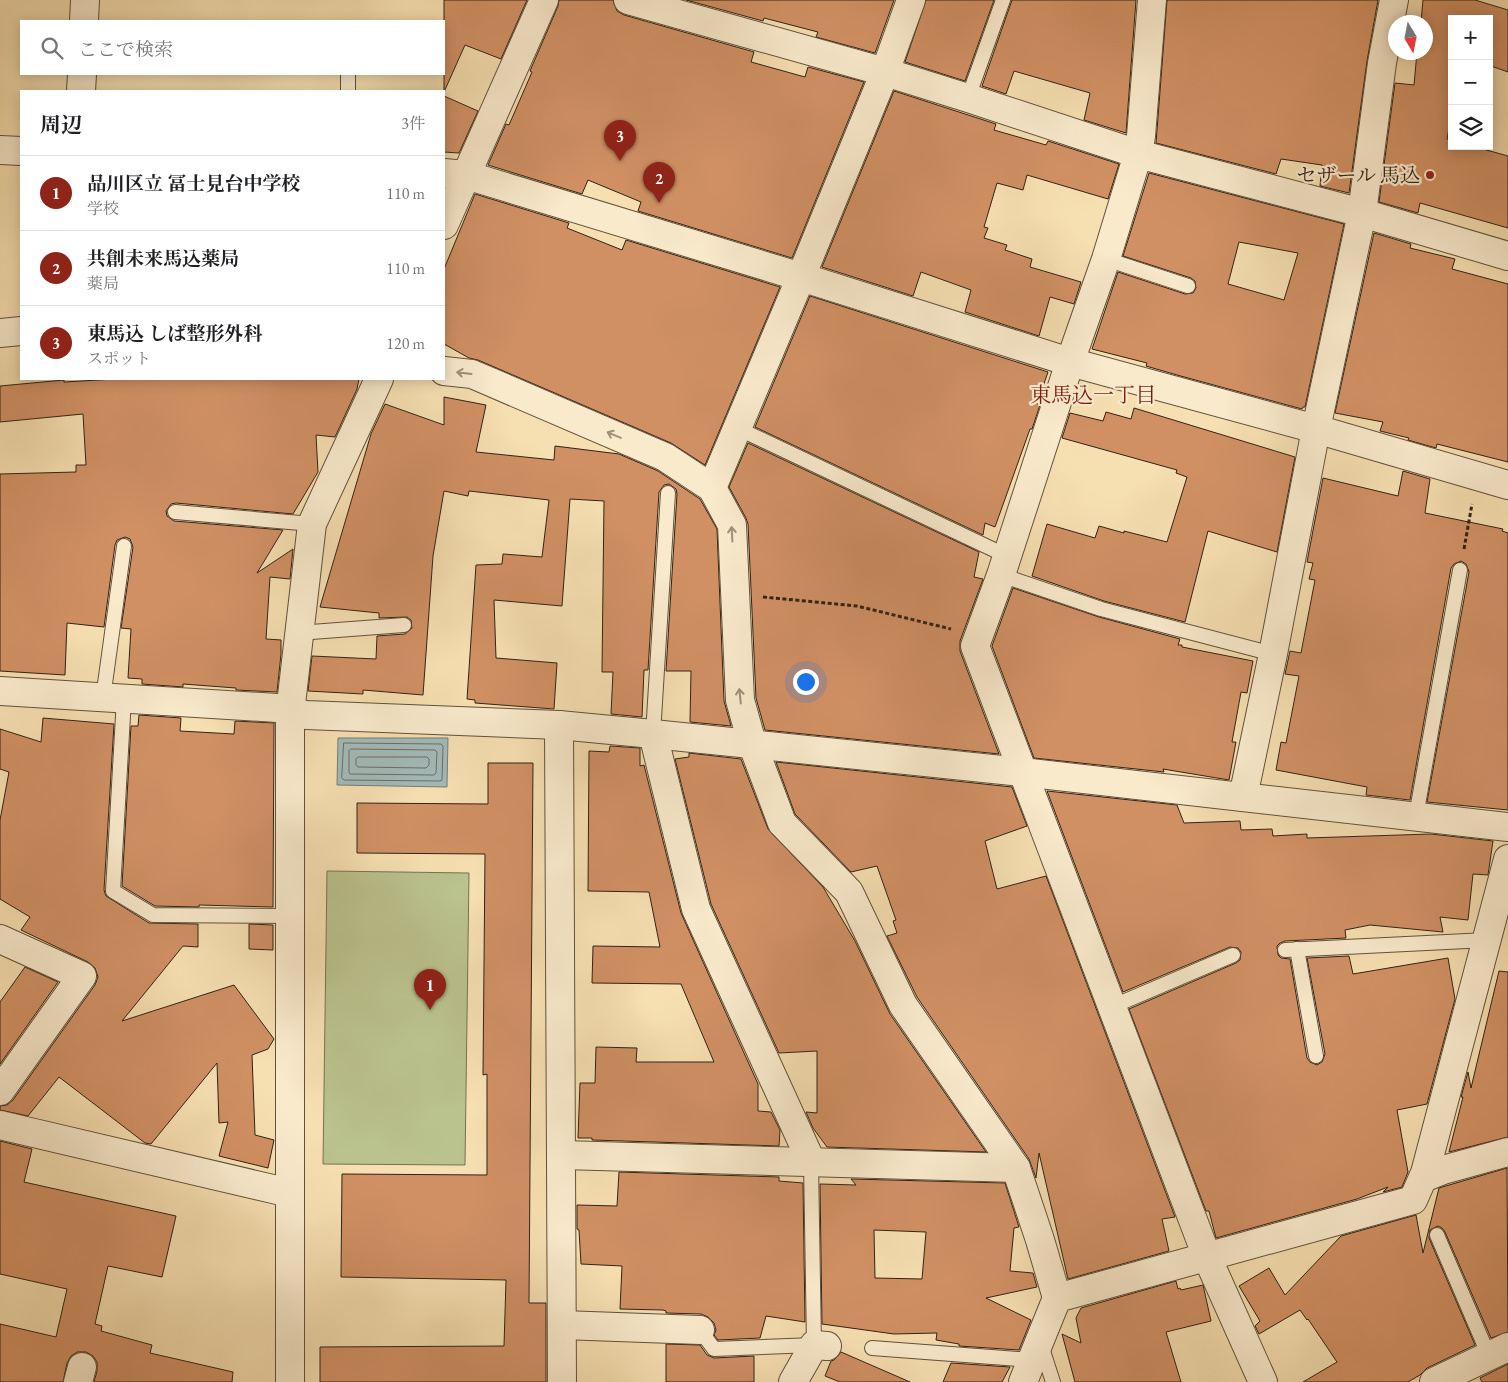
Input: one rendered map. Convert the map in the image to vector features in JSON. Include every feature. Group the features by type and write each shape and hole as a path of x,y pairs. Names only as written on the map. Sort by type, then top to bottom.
{"street":[{"path":"84,20 85,0"},
{"path":"445,220 455,174 544,0"},
{"path":"628,0 885,72 1138,154 1362,214 1508,256"},
{"path":"712,488 802,277 885,72 911,0"},
{"path":"1152,0 1138,154 1106,259 1070,362 1004,566 975,646 1207,1257 1263,1382"},
{"path":"1244,797 1316,429 1362,214 1382,63 1394,0"},
{"path":"81,90 82,75"},
{"path":"0,150 20,151"},
{"path":"455,174 802,277 1070,362 1316,429 1508,485"},
{"path":"0,333 20,331"},
{"path":"445,371 472,374 665,457 712,488 732,525 740,700 752,743 782,823 849,892 903,1005 1016,1168 1057,1298 1032,1361"},
{"path":"290,1382 290,713 312,524 379,380"},
{"path":"0,690 277,708 290,713 306,715 559,726 653,734 1022,772 1508,826"},
{"path":"559,726 562,1382"},
{"path":"653,734 696,909 811,1162"},
{"path":"1057,1298 1413,1200 1423,1178 1508,859"},
{"path":"0,939 82,976 0,1091"},
{"path":"0,1125 290,1193"},
{"path":"1423,1178 1442,1170 1508,1152"},
{"path":"562,1155 1016,1168"},
{"path":"562,1325 700,1330"},
{"path":"793,1382 820,1345"},
{"path":"1434,1382 1502,1353"}],"lane":[{"path":"968,98 1003,0"},
{"path":"348,75 348,90"},
{"path":"1106,259 1188,286"},
{"path":"737,428 1004,566 1101,609 1273,654"},
{"path":"653,734 668,493"},
{"path":"175,512 312,524"},
{"path":"124,546 114,698 114,891 153,915 291,916"},
{"path":"1416,816 1460,570"},
{"path":"298,634 404,624"},
{"path":"1316,1056 1291,949 1487,940"},
{"path":"1111,1007 1233,955"},
{"path":"700,1330 714,1349 820,1345 811,1162"},
{"path":"1437,1235 1502,1353"},
{"path":"872,1348 1032,1361 1053,1382"}],"path":[{"path":"1460,570 1478,476"},
{"path":"735,595 858,606 978,636"}],"green space":[{"path":"327,871 469,873 465,1165 323,1164"}],"water":[{"path":"338,738 448,738 447,787 337,785"}],"building":[{"path":"444,0 527,0 501,59 465,45 445,90"},
{"path":"559,0 613,0 617,11 624,15 754,52 751,62 805,77 808,67 864,82 792,258 638,211 641,202 588,180 582,194 488,165 506,124 509,125 532,72 530,71"},
{"path":"686,0 894,0 875,53 816,37 818,32 764,18 763,21"},
{"path":"926,0 994,0 965,81 905,62"},
{"path":"1012,0 1136,0 1126,133 1084,120 1090,93 1014,71 1006,94 982,86"},
{"path":"1167,0 1378,0 1367,61 1349,193 1320,186 1322,165 1281,159 1276,174 1156,143"},
{"path":"1423,0 1475,0 1508,10 1508,72 1493,67 1493,15 1448,15 1447,139 1448,150 1486,150 1508,156 1508,228 1420,203 1418,213 1379,202 1395,83 1414,85 1416,60 1433,60 1433,15 1422,15"},
{"path":"894,91 996,124 994,130 1046,145 1048,141 1119,164 1108,199 1027,175 1023,190 997,183 984,227 988,228 984,238 1007,245 1005,250 1032,259 1030,267 1081,282 1074,304 1050,297 1039,336 965,312 971,290 921,272 913,296 822,267"},
{"path":"445,96 478,111 459,153 445,152"},
{"path":"1149,173 1344,224 1305,407 1302,409 1177,375 1146,366 1147,363 1092,349 1118,272 1185,294 1193,293 1196,288 1195,281 1191,278 1123,256","holes":["1239,242 1298,253 1284,300 1228,284"]},
{"path":"475,194 569,223 567,228 622,250 626,240 780,287 705,465 671,443 478,360 469,358 445,345 445,267"},
{"path":"1374,233 1411,244 1410,248 1455,259 1452,269 1508,284 1508,462 1437,444 1436,448 1408,440 1409,438 1380,431 1383,422 1335,413"},
{"path":"810,296 1048,372 1037,404 1040,405 1032,429 1030,429 995,527 985,523 983,535 755,427"},
{"path":"64,380 64,382 98,380 359,380 357,389 335,437 316,435 318,472 293,514 176,503 171,504 166,511 167,516 174,521 283,530 257,573 293,549 290,579 270,577 266,639 281,640 277,692 183,684 183,687 142,684 142,679 128,678 131,629 121,628 133,547 130,539 125,537 117,540 115,545 104,627 67,623 65,675 0,671 0,474 76,472 76,465 86,465 83,414 0,422 0,386"},
{"path":"444,397 486,405 476,452 554,460 555,446 619,454 658,471 700,499 717,529 724,701 731,726 690,722 691,671 666,671 677,494 676,489 669,484 664,485 659,492 648,670 644,670 642,717 611,714 613,672 602,672 604,501 570,499 562,606 494,600 496,658 557,663 554,709 475,703 475,700 467,699 476,565 502,564 503,554 542,557 549,500 469,491 468,496 444,491 433,556 423,695 363,690 363,694 308,691 312,656 376,659 377,636 405,634 412,628 411,620 407,617 379,618 379,613 320,607 371,434 385,404 444,425"},
{"path":"1134,408 1295,457 1277,552 1208,531 1185,622 1104,601 1032,576 1047,524 1095,538 1099,526 1167,542 1187,477 1176,473 1177,470 1062,438 1070,413 1103,421 1106,412 1131,419"},
{"path":"748,443 979,552 974,577 983,579 960,641 960,651 999,754 765,730 756,698 748,524 729,487"},
{"path":"1403,471 1430,479 1425,513 1503,529 1502,531 1508,533 1508,810 1427,802 1469,572 1466,564 1461,561 1454,564 1451,568 1410,800 1366,795 1367,787 1276,770 1281,742 1286,743 1299,676 1285,674 1290,651 1301,653 1315,580 1309,579 1313,563 1307,562 1323,478 1398,496"},
{"path":"1013,588 1099,617 1180,639 1178,645 1182,645 1182,647 1253,661 1247,693 1241,692 1232,742 1236,742 1229,780 1163,769 1164,772 1034,758 992,646"},
{"path":"139,715 181,718 180,731 234,734 235,721 274,723 273,907 155,906 122,886 131,726 138,726"},
{"path":"43,718 114,724 104,890 106,896 149,923 198,924 198,947 183,946 122,1021 234,985 274,1039 268,1049 252,1055 255,1135 274,1140 268,1168 219,1156 228,1122 219,1123 217,1063 151,1144 145,1143 59,1077 28,1116 0,1110 0,1106 7,1105 13,1100 95,985 98,977 95,968 88,962 21,930 30,917 0,899 0,820 9,772 0,769 0,729 41,742"},
{"path":"610,746 640,748 640,766 644,765 681,913 758,1084 758,1111 771,1112 780,1130 779,1146 578,1138 580,1083 595,1083 596,1047 637,1048 636,1062 714,1062 681,984 592,983 593,946 660,947 649,892 588,891 589,751 609,752"},
{"path":"689,753 741,759 768,829 823,887 855,941 890,1014 986,1152 827,1147 813,1128 806,1112 817,1113 817,1051 779,1053 711,904 675,759 689,757"},
{"path":"776,762 1012,787 1027,826 985,841 997,889 1046,876 1175,1217 1162,1219 1169,1251 1068,1279 1039,1153 1036,1178 1029,1159 917,997 887,936 897,933 893,921 896,920 877,866 851,872 795,814"},
{"path":"488,763 533,763 529,1303 546,1303 546,1382 320,1382 320,1347 504,1346 506,1280 341,1277 342,1174 487,1175 487,1074 483,1075 485,854 357,853 357,803 488,804"},
{"path":"1047,791 1177,805 1184,823 1240,821 1241,830 1272,829 1273,836 1307,834 1307,838 1431,834 1493,841 1488,875 1473,874 1468,920 1440,917 1443,932 1370,925 1345,930 1346,938 1285,941 1277,946 1278,955 1281,958 1290,959 1307,1058 1310,1062 1317,1065 1322,1062 1325,1054 1307,958 1349,956 1353,974 1448,958 1455,999 1427,1104 1397,1110 1408,1172 1402,1187 1383,1192 1388,1187 1357,1199 1216,1238 1209,1211 1206,1211 1129,1009 1236,963 1240,960 1241,952 1238,948 1230,947 1123,992"},
{"path":"249,924 273,925 273,950 249,949"},
{"path":"25,967 58,982 0,1064 0,1002"},
{"path":"1499,971 1508,972 1508,1137 1449,1152 1468,1072 1471,1088"},
{"path":"0,1141 32,1149 24,1182 176,1216 162,1277 108,1266 95,1324 102,1326 101,1331 152,1345 150,1353 233,1372 232,1382 94,1382 97,1362 93,1356 86,1352 77,1352 71,1356 67,1363 63,1382 0,1382 0,1324 56,1337 67,1289 0,1274"},
{"path":"1507,1168 1508,1332 1491,1338 1445,1232 1438,1226 1430,1230 1429,1238 1475,1345 1427,1368 1408,1382 1303,1382 1337,1362 1300,1310 1259,1334 1255,1326 1260,1321 1239,1286 1269,1268 1285,1295 1341,1236 1416,1215 1423,1253 1439,1188"},
{"path":"619,1172 779,1177 779,1181 803,1183 805,1322 766,1316 760,1338 718,1340 714,1335 716,1330 714,1323 708,1317 701,1314 666,1313 663,1310 620,1309 622,1266 581,1264 579,1230 577,1229 577,1205 617,1206"},
{"path":"851,1179 1005,1183 1019,1227 1014,1228 1010,1271 1033,1273 1037,1287 986,1298 1031,1320 1019,1350 959,1346 959,1344 936,1340 937,1333 894,1334 822,1324 820,1184 856,1185","holes":["874,1230 926,1232 922,1279 875,1278"]},
{"path":"1176,1281 1178,1289 1180,1288 1181,1290 1203,1285 1211,1321 1166,1332 1181,1382 1075,1382 1062,1334 1081,1343 1076,1318 1081,1308"},
{"path":"666,1344 700,1345 707,1355 714,1358 754,1356 754,1382 666,1382"},
{"path":"841,1352 910,1382 840,1382 825,1376 831,1361"},
{"path":"951,1363 1010,1367 1002,1382 943,1382"},
{"path":"1508,1364 1508,1382 1482,1382 1480,1378"}],"place":[{"name":"東馬込 しば整形外科","path":"620,161"},
{"name":"セザール 馬込","path":"1430,175"},
{"name":"共創未来馬込薬局","path":"659,203"},
{"name":"品川区立 冨士見台中学校","path":"430,1010"}],"district":[{"name":"東馬込一丁目","path":"1093,394"}]}
